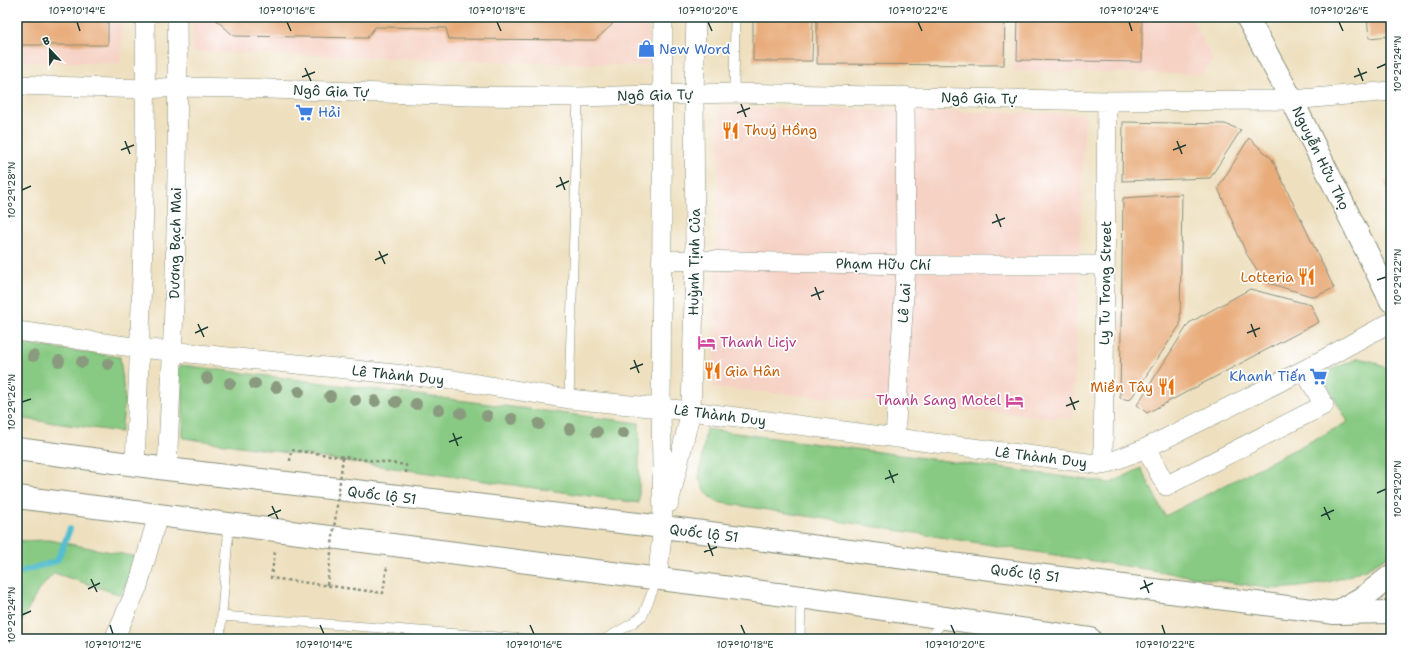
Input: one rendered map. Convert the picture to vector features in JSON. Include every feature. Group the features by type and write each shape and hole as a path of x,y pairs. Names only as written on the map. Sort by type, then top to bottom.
{"main road":[{"name":"Nguyễn Hữu Thọ","path":"1247,17 1292,100 1391,301"},
{"name":"Quốc lộ 51","path":"17,449 167,470 663,527 1335,613 1391,612"},
{"path":"17,497 657,580 801,597 1090,639"},
{"path":"1335,613 1365,596 1391,576"}],"street":[{"path":"135,465 140,348 146,89 145,17"},
{"name":"Dương Bạch Mai","path":"167,470 173,351 178,87 177,17"},
{"name":"Huỳnh Tịnh Của","path":"663,17 660,408 663,527"},
{"name":"Huỳnh Tịnh Của","path":"657,580 663,527 691,411 695,260 694,94 696,17"},
{"name":"Ngô Gia Tự","path":"17,85 146,89 178,87 239,88 470,96 578,97 734,93 1108,101 1292,100 1391,91"},
{"name":"Lê Lai","path":"895,438 906,265 905,96"},
{"name":"Ly Tu Trong Street","path":"1103,464 1108,101"},
{"name":"Phạm Hữu Chí","path":"661,261 695,260 906,265 1105,265"},
{"name":"Lê Thành Duy","path":"17,331 140,348 454,380 569,399 691,411 1103,464 1146,448 1304,370 1391,322"},
{"path":"1146,448 1166,486 1324,405 1304,370"},
{"path":"114,639 138,586 158,515"}],"lane":[{"path":"734,17 734,93"},
{"path":"569,399 578,97"},
{"path":"220,639 229,524"},
{"path":"605,639 633,623 643,615 657,580"},
{"path":"800,639 801,597"},
{"path":"222,616 526,639"},
{"path":"929,639 945,618"}],"path":[{"path":"291,450 406,465"},
{"path":"327,585 343,457"},
{"path":"278,530 271,578 383,593 391,545"}],"shaded area":[{"path":"17,17 122,17 121,63 17,62"},
{"path":"193,17 649,17 648,66 192,52"},
{"path":"1013,17 1190,17 1213,59 1202,74 1014,71"},
{"path":"720,107 1085,114 1073,419 713,388"}],"green space":[{"path":"17,343 120,357 125,401 121,432 17,418"},
{"path":"1359,358 1375,362 1391,371 1391,554 1377,563 1348,576 1320,584 1272,589 717,502 705,492 699,478 706,429 1111,483 1141,468 1165,516 1348,422 1321,374"},
{"path":"181,365 639,423 639,503 183,438 183,383 170,377"},
{"path":"49,540 137,557 121,595 54,573 38,591 17,631 17,541"}],"building":[{"path":"17,17 108,17 108,45 17,45"},
{"path":"213,17 612,17 612,25 595,40 449,39 446,28 375,27 367,38 234,36"},
{"path":"753,17 813,17 812,61 753,61"},
{"path":"817,17 1005,17 1004,65 817,64"},
{"path":"1018,17 1142,17 1142,62 1017,60"},
{"path":"1367,17 1391,17 1391,36 1369,38"},
{"path":"1123,122 1225,124 1241,130 1210,178 1122,181"},
{"path":"1249,138 1272,159 1334,288 1314,297 1265,282 1246,253 1218,188"},
{"path":"1391,178 1391,196 1384,182"},
{"path":"1182,194 1180,325 1130,400 1120,398 1123,198"},
{"path":"1250,289 1311,305 1319,322 1147,413 1137,405 1189,323"}],"waterway":[{"path":"17,573 57,561 70,529"}],"place":[{"name":"New Word","path":"646,49"},
{"name":"Hải","path":"305,112"},
{"name":"Thuý Hồng","path":"731,130"},
{"name":"Lotteria","path":"1307,277"},
{"name":"Thanh Licjv","path":"707,342"},
{"name":"Gia Hân","path":"712,371"},
{"name":"Khanh Tiến","path":"1319,376"},
{"name":"Miền Tây","path":"1166,387"},
{"name":"Thanh Sang Motel","path":"1014,400"}]}
